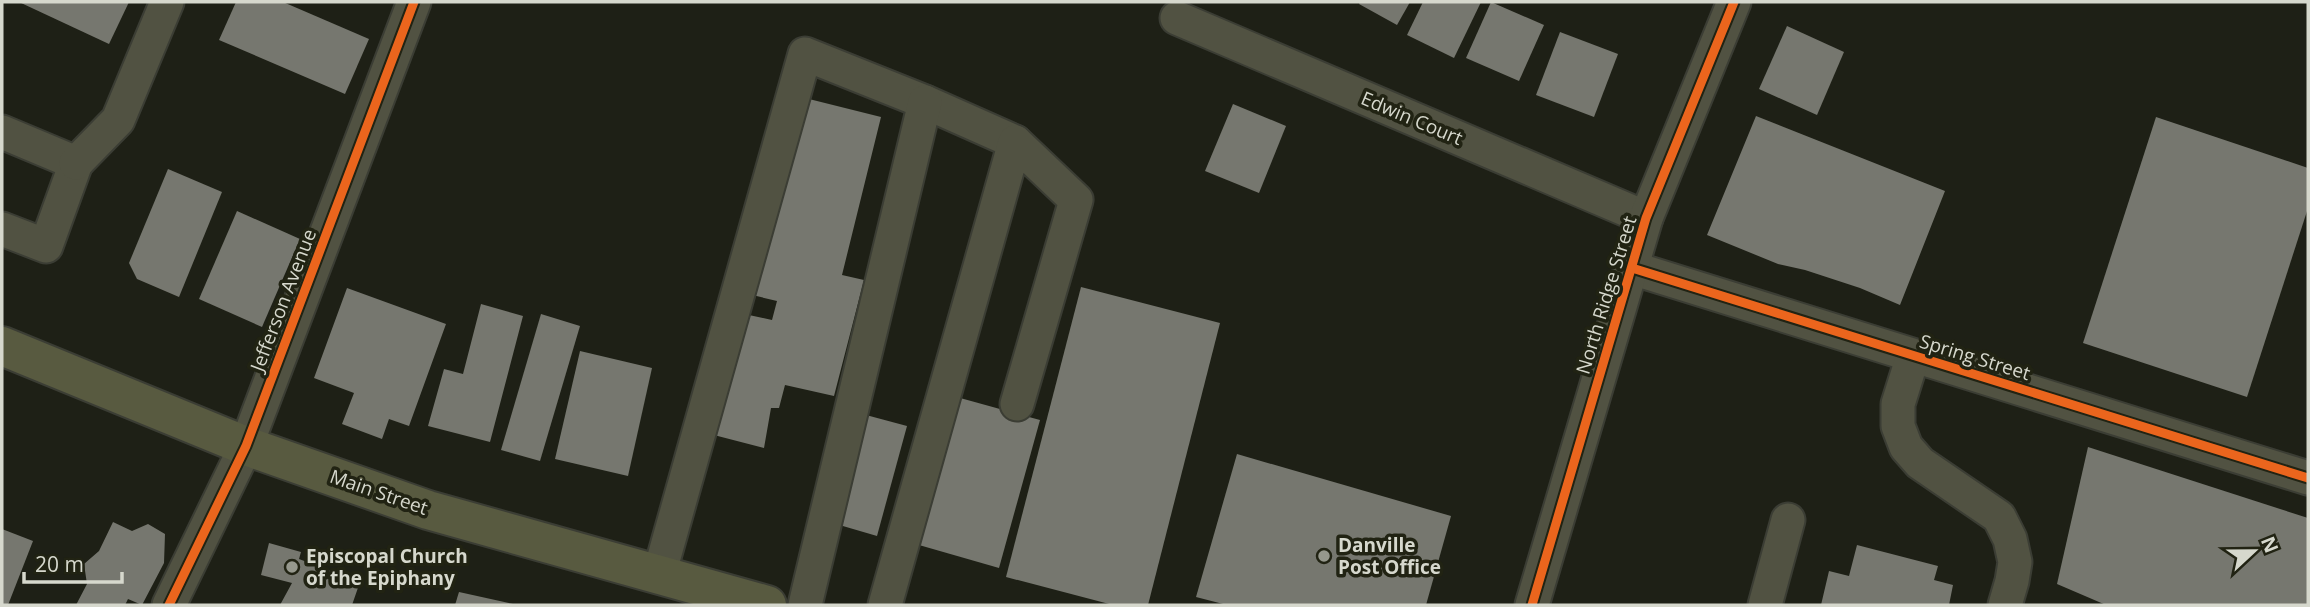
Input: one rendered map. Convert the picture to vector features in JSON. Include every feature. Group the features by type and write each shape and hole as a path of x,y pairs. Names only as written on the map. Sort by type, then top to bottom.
{"main road":[{"name":"Main Street","path":"2,346 246,446 428,510 767,605"}],"street":[{"path":"2,229 46,246 76,163 118,120 167,2"},
{"name":"Jefferson Avenue","path":"169,605 246,446 414,2"},
{"name":"North Ridge Street","path":"1532,605 1646,218 1734,2"},
{"name":"Edwin Court","path":"1177,18 1646,218"},
{"path":"659,575 805,54 925,102 1015,142 1076,200 1017,404"},
{"path":"805,605 925,102"},
{"path":"2,132 76,163"},
{"path":"885,605 1015,142"},
{"name":"Spring Street","path":"1632,268 2308,478"},
{"path":"1913,356 1898,404 1898,426 1906,447 1920,463 2000,517 2010,538 2015,562 2005,605"},
{"path":"1765,605 1788,520"}],"building":[{"path":"19,2 129,2 109,44"},
{"path":"236,2 283,2 369,39 345,94 219,40"},
{"path":"1410,2 1397,25 1359,4"},
{"path":"1423,2 1481,2 1454,58 1407,35"},
{"path":"1491,2 1544,25 1519,81 1466,58"},
{"path":"1787,26 1844,52 1817,115 1759,89"},
{"path":"1560,32 1618,54 1594,117 1536,95"},
{"path":"797,96 881,117 842,275 864,280 834,396 785,385 779,408 771,408 764,448 710,434 735,312 772,320 777,301 748,294"},
{"path":"1233,104 1286,126 1259,193 1205,171"},
{"path":"1756,116 1945,191 1900,305 1860,288 1778,264 1707,235"},
{"path":"2156,117 2308,168 2308,208 2247,397 2083,343"},
{"path":"168,169 222,192 179,297 137,279 129,263"},
{"path":"237,211 300,239 262,327 199,299"},
{"path":"1081,287 1220,323 1148,605 1113,605 1006,577"},
{"path":"347,288 446,324 409,426 389,419 382,439 342,424 354,393 314,378"},
{"path":"481,304 523,316 490,442 428,426 444,369 463,374"},
{"path":"541,314 580,326 540,461 501,450"},
{"path":"580,351 652,368 628,476 555,459"},
{"path":"953,396 1040,420 999,568 912,543"},
{"path":"866,415 907,426 877,536 836,524"},
{"path":"2088,447 2308,518 2308,605 2106,605 2057,584"},
{"name":"Danville Post Office","path":"1237,454 1451,516 1426,605 1227,605 1196,597"},
{"path":"113,522 132,531 148,524 165,534 164,563 142,605 128,599 125,605 76,605 87,584 84,564 99,551"},
{"path":"2,529 33,541 8,605 2,605"},
{"name":"Episcopal Church of the Epiphany","path":"269,543 301,552 299,559 360,582 352,605 280,605 292,583 261,575"},
{"path":"1857,545 1938,566 1934,580 1953,585 1949,605 1821,605 1829,571 1849,576"},
{"path":"459,592 513,604 455,605"}],"cycle path":[{"path":"169,605 246,446 414,2"},
{"path":"1532,605 1646,218 1734,2"},
{"path":"1632,268 2308,478"}],"place":[{"name":"Danville Post Office","path":"1324,556"},
{"name":"Episcopal Church of the Epiphany","path":"292,567"}]}
